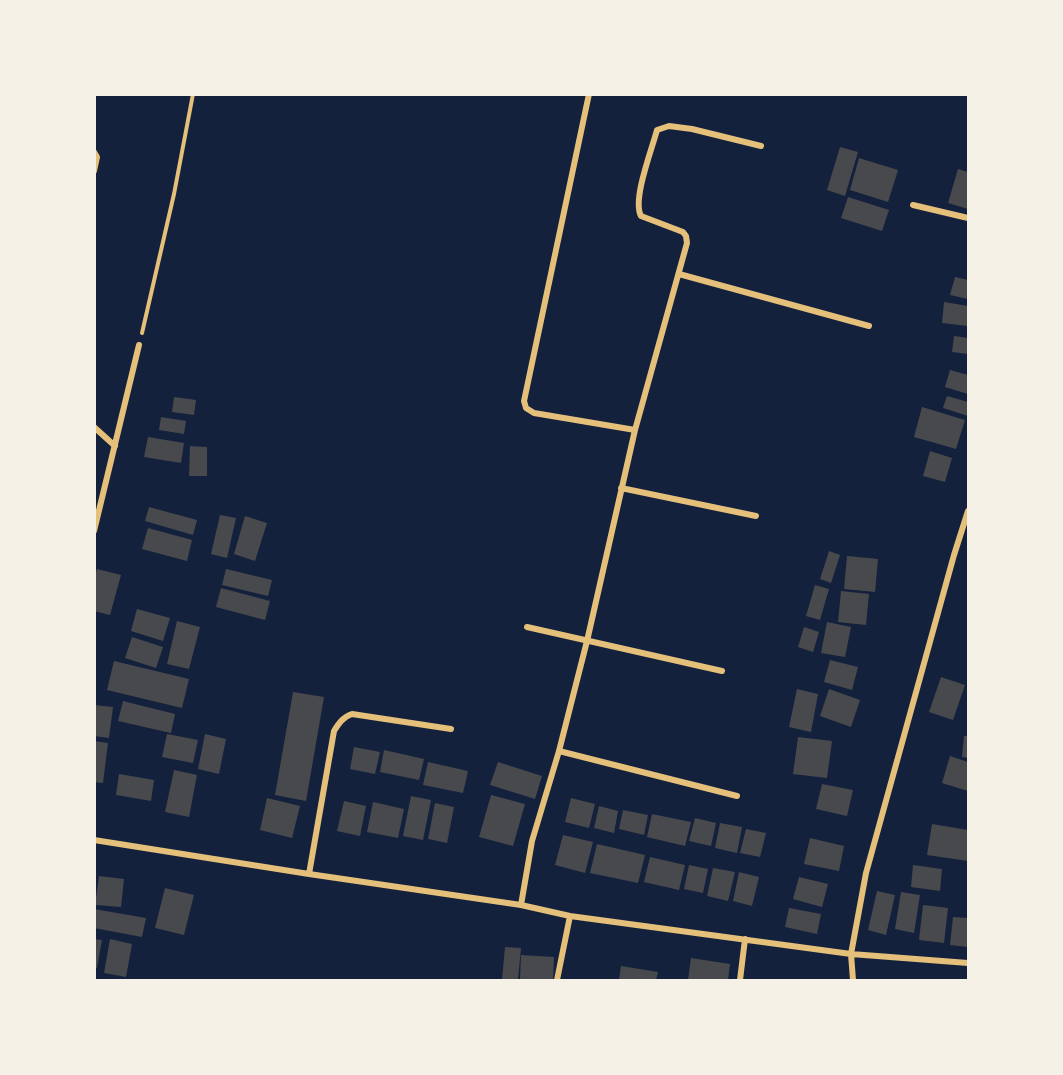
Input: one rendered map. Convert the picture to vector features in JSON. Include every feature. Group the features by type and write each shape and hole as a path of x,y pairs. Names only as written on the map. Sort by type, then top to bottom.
{"street":[{"path":"589,94 524,401 526,408 534,413 634,430"},
{"path":"521,905 532,841 559,751 587,641 634,430 687,243 683,232 641,216 638,211 640,188 657,130 669,126 681,127 761,146"},
{"path":"94,152 97,157 94,171"},
{"path":"913,205 969,218"},
{"path":"680,274 869,326"},
{"path":"94,531 139,345"},
{"path":"94,427 115,446"},
{"path":"621,488 756,516"},
{"path":"853,981 850,954 866,873 954,555 969,511"},
{"path":"527,627 722,671"},
{"path":"309,874 334,731 339,722 352,714 451,729"},
{"path":"559,751 737,796"},
{"path":"94,840 521,905 570,916 850,954 969,963"},
{"path":"556,981 570,916"},
{"path":"740,981 745,939"}],"path":[{"path":"139,345 174,194 193,94"}],"building":[{"path":"840,147 858,152 845,196 827,190"},
{"path":"859,158 898,170 888,202 850,190"},
{"path":"958,169 968,172 968,209 948,203"},
{"path":"848,197 889,210 882,231 841,218"},
{"path":"955,277 968,280 968,299 950,295"},
{"path":"944,302 968,306 968,326 942,323"},
{"path":"954,336 968,338 968,354 952,352"},
{"path":"950,370 968,375 968,394 945,387"},
{"path":"947,396 968,402 968,416 943,408"},
{"path":"174,397 196,400 194,415 172,412"},
{"path":"922,407 965,420 956,449 914,437"},
{"path":"161,417 186,421 184,434 159,430"},
{"path":"148,437 184,443 181,463 144,457"},
{"path":"190,446 207,447 207,476 189,476"},
{"path":"930,451 952,458 945,482 923,476"},
{"path":"149,507 197,520 193,535 145,521"},
{"path":"220,515 236,518 227,558 211,554"},
{"path":"245,516 267,523 255,561 234,554"},
{"path":"148,528 192,540 187,561 142,549"},
{"path":"829,551 840,555 831,583 820,579"},
{"path":"847,556 878,559 875,592 844,589"},
{"path":"97,569 121,575 110,615 94,611 94,578"},
{"path":"226,569 272,580 268,596 222,585"},
{"path":"815,585 829,589 820,620 806,616"},
{"path":"221,588 270,601 265,620 216,607"},
{"path":"841,591 869,594 866,625 838,622"},
{"path":"137,609 170,618 163,641 131,631"},
{"path":"177,621 200,627 189,669 167,664"},
{"path":"827,622 851,627 845,657 821,653"},
{"path":"804,627 819,632 813,652 798,647"},
{"path":"132,637 163,647 156,668 125,658"},
{"path":"830,660 858,667 852,690 824,682"},
{"path":"114,661 189,679 182,708 107,690"},
{"path":"941,677 965,685 953,720 929,712"},
{"path":"797,689 818,694 811,732 789,727"},
{"path":"829,689 860,700 851,727 820,716"},
{"path":"293,692 324,697 306,801 275,795"},
{"path":"123,701 175,714 171,733 118,721"},
{"path":"94,705 113,707 109,738 94,736"},
{"path":"167,734 198,740 193,763 162,757"},
{"path":"205,734 226,739 219,774 198,769"},
{"path":"964,736 968,736 968,758 962,757"},
{"path":"798,737 832,741 827,778 793,774"},
{"path":"94,741 108,743 103,783 94,782"},
{"path":"354,747 380,752 375,774 350,769"},
{"path":"384,750 424,759 419,780 380,772"},
{"path":"950,756 968,762 968,791 942,783"},
{"path":"428,762 468,771 463,793 423,785"},
{"path":"498,762 542,776 535,799 490,785"},
{"path":"174,770 197,775 189,817 165,812"},
{"path":"119,774 154,780 151,801 116,795"},
{"path":"822,784 853,790 847,816 816,809"},
{"path":"491,795 525,804 513,846 479,837"},
{"path":"411,796 431,800 423,840 403,836"},
{"path":"267,798 300,806 292,838 260,830"},
{"path":"571,798 595,804 589,828 565,822"},
{"path":"344,801 366,806 360,836 337,831"},
{"path":"373,802 404,809 398,838 367,832"},
{"path":"435,803 454,807 447,843 428,839"},
{"path":"599,806 618,811 614,833 594,828"},
{"path":"623,810 648,815 644,835 619,829"},
{"path":"652,814 691,822 685,846 647,837"},
{"path":"695,818 716,823 711,846 689,841"},
{"path":"720,823 742,827 737,853 715,848"},
{"path":"932,824 968,830 968,861 927,855"},
{"path":"746,829 766,833 760,857 740,853"},
{"path":"563,835 593,842 585,873 555,865"},
{"path":"810,838 844,846 839,871 804,864"},
{"path":"597,844 645,855 638,883 590,873"},
{"path":"650,857 685,865 679,890 644,882"},
{"path":"689,865 708,869 703,893 684,889"},
{"path":"913,865 942,869 940,891 911,887"},
{"path":"713,868 735,872 728,901 707,896"},
{"path":"739,872 759,877 752,906 733,901"},
{"path":"99,876 124,879 121,907 95,905"},
{"path":"799,877 828,884 822,907 793,899"},
{"path":"165,888 194,895 184,935 155,928"},
{"path":"877,891 895,895 886,935 868,930"},
{"path":"901,892 920,895 914,933 895,929"},
{"path":"923,905 948,908 944,943 919,940"},
{"path":"789,908 821,914 817,934 785,927"},
{"path":"94,909 146,918 142,937 94,928"},
{"path":"953,917 968,918 968,947 950,945"},
{"path":"94,939 102,940 97,968 94,967"},
{"path":"110,939 132,944 126,977 104,973"},
{"path":"505,947 521,948 518,980 502,980"},
{"path":"521,955 554,957 553,980 520,980"},
{"path":"691,958 730,964 728,980 688,980"},
{"path":"621,966 658,972 656,980 619,980"}]}
